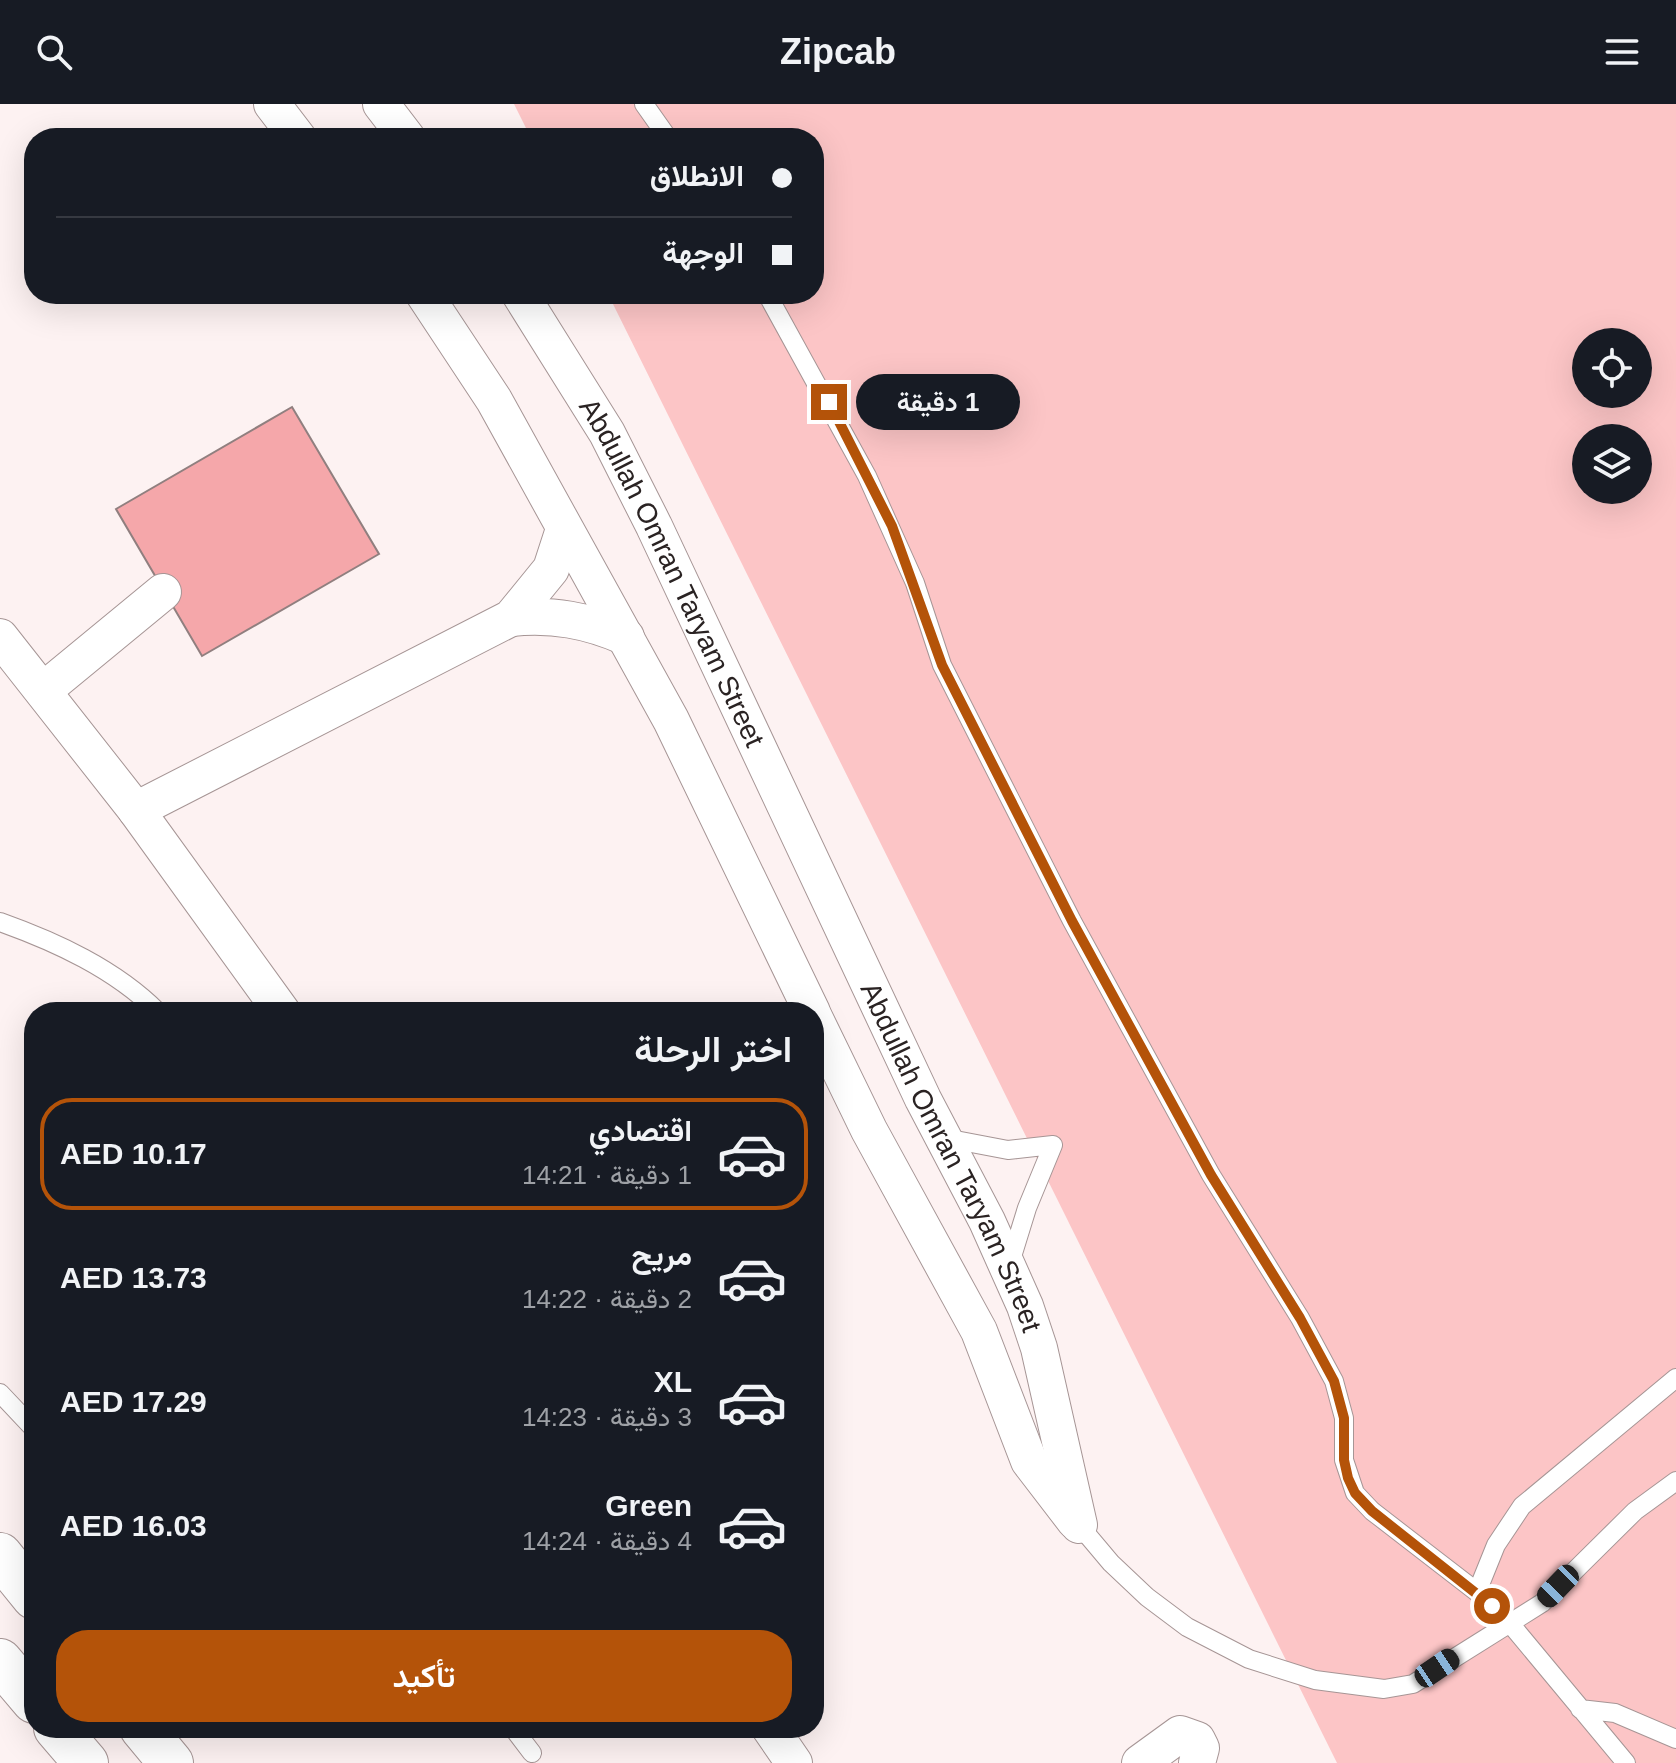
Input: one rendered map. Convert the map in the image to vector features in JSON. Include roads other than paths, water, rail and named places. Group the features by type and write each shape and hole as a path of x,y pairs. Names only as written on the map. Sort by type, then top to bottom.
{"street":[{"path":"272,104 290,128"},
{"path":"381,104 399,128"},
{"name":"Abdullah Omran Taryam Street","path":"431,304 494,400 671,720 807,1002"},
{"name":"Abdullah Omran Taryam Street","path":"526,304 607,433 654,526 943,1137 1009,1268 1039,1348 1079,1525"},
{"path":"136,810 511,618 551,569 564,529"},
{"path":"44,690 163,592"},
{"path":"511,618 581,620 626,637"},
{"path":"0,637 136,810 275,1002"},
{"name":"Abdullah Omran Taryam Street","path":"824,1037 876,1144 979,1331 1029,1461 1079,1525"},
{"path":"0,1555 24,1585"},
{"path":"0,1661 24,1689"},
{"path":"1140,1763 1180,1734 1197,1740 1201,1748 1197,1763"},
{"path":"65,1738 86,1763"},
{"path":"150,1738 171,1763"},
{"path":"777,1738 794,1763"}],"lane":[{"path":"644,104 661,128"},
{"path":"773,304 841,422 880,501 915,583 942,665 1072,921 1211,1175 1300,1318 1334,1381 1344,1418 1344,1460 1355,1493 1372,1511 1477,1592 1508,1621 1626,1763"},
{"path":"0,922 48,939 102,969 145,1002"},
{"path":"943,1137 986,1148 1031,1149 1053,1145 1027,1208 1009,1268"},
{"path":"1477,1592 1496,1545 1522,1506 1676,1378"},
{"path":"0,1393 24,1418"},
{"path":"1079,1525 1111,1563 1147,1597 1187,1627 1249,1659 1315,1680 1384,1689 1413,1684 1508,1621 1542,1603 1635,1511 1676,1481"},
{"path":"1580,1709 1615,1713 1676,1739"},
{"path":"521,1738 532,1753"}]}
